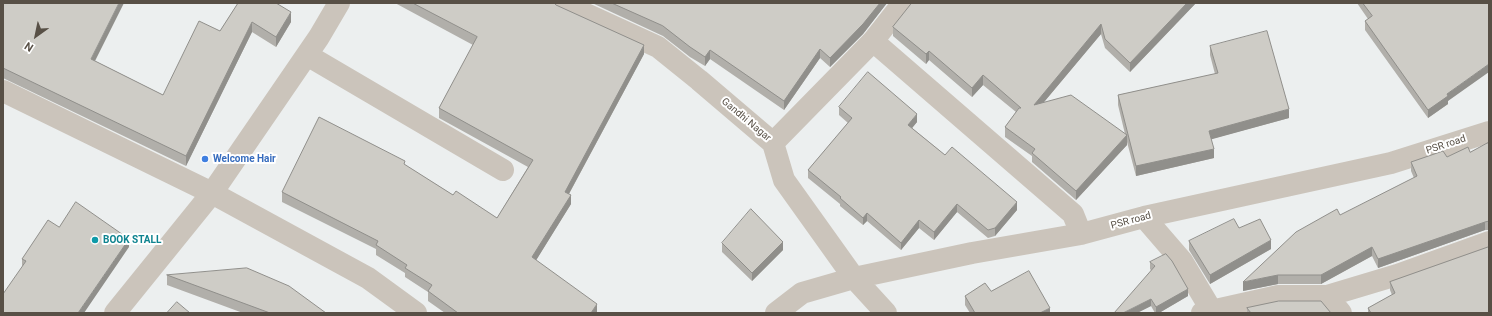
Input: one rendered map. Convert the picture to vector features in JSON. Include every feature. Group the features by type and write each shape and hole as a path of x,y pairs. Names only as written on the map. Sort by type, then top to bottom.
{"street":[{"path":"115,313 212,193 307,55 339,3"},
{"name":"Gandhi Nagar","path":"562,3 658,47 773,143 784,180 854,278 886,313"},
{"path":"773,143 873,41 903,3"},
{"path":"873,41 1073,214 1080,234"},
{"path":"307,55 503,170"},
{"path":"3,90 212,193 368,278 416,313"},
{"name":"PSR road","path":"776,313 802,293 854,278 972,253 1080,234 1144,217 1391,163 1489,132"},
{"path":"1144,217 1182,261 1208,312 1278,296 1327,296 1397,274 1489,242"},
{"path":"1327,296 1341,313"}],"building":[{"path":"3,3 119,3 91,59 163,95 199,21 220,31 238,3 276,3 291,12 276,37 252,22 186,156 3,68"},
{"path":"413,3 554,3 644,45 565,192 571,195 532,257 597,304 591,313 458,313 428,291 432,285 405,268 407,265 376,245 378,241 282,192 319,117 405,161 404,164 453,195 456,191 497,218 533,160 439,108 477,37"},
{"path":"612,3 880,3 863,24 830,58 820,49 784,101 710,50 705,57 663,26"},
{"path":"912,3 1187,3 1130,63 1105,39 1101,24 1034,105 1071,95 1127,135 1076,191 1032,153 1035,149 1005,127 1019,108 1021,108 983,75 972,88 929,51 926,54 893,27"},
{"path":"1363,3 1489,3 1489,64 1447,94 1448,96 1428,110 1365,21 1372,16"},
{"path":"1267,31 1289,109 1209,131 1214,149 1136,166 1118,95 1218,73 1210,46"},
{"path":"868,72 917,114 908,125 945,155 952,147 1017,202 995,228 988,230 957,204 934,232 919,220 901,243 867,213 863,218 840,198 841,197 808,170 852,118 839,107"},
{"path":"1488,143 1489,221 1378,259 1372,247 1321,275 1278,275 1243,282 1296,232 1337,209 1340,215 1417,176 1411,162 1443,151 1447,157 1468,147 1470,152"},
{"path":"76,202 129,239 78,313 3,313 3,294 26,261 22,259 48,220 59,227"},
{"path":"751,209 783,242 752,273 722,243"},
{"path":"1234,219 1239,228 1260,219 1271,240 1210,275 1189,241"},
{"path":"1489,247 1489,313 1371,313 1368,308 1395,293 1390,282"},
{"path":"1166,254 1172,261 1188,289 1156,307 1151,299 1123,313 1114,313 1155,266 1150,262"},
{"path":"247,268 289,286 326,313 270,313 167,275"},
{"path":"1029,271 1050,308 1040,313 975,313 965,296 985,283 991,291"},
{"path":"1279,301 1321,301 1331,313 1251,313 1247,308"},
{"path":"177,302 190,313 167,313"}],"place":[{"name":"Welcome Hair","path":"205,159"},
{"name":"BOOK STALL","path":"95,240"}]}
